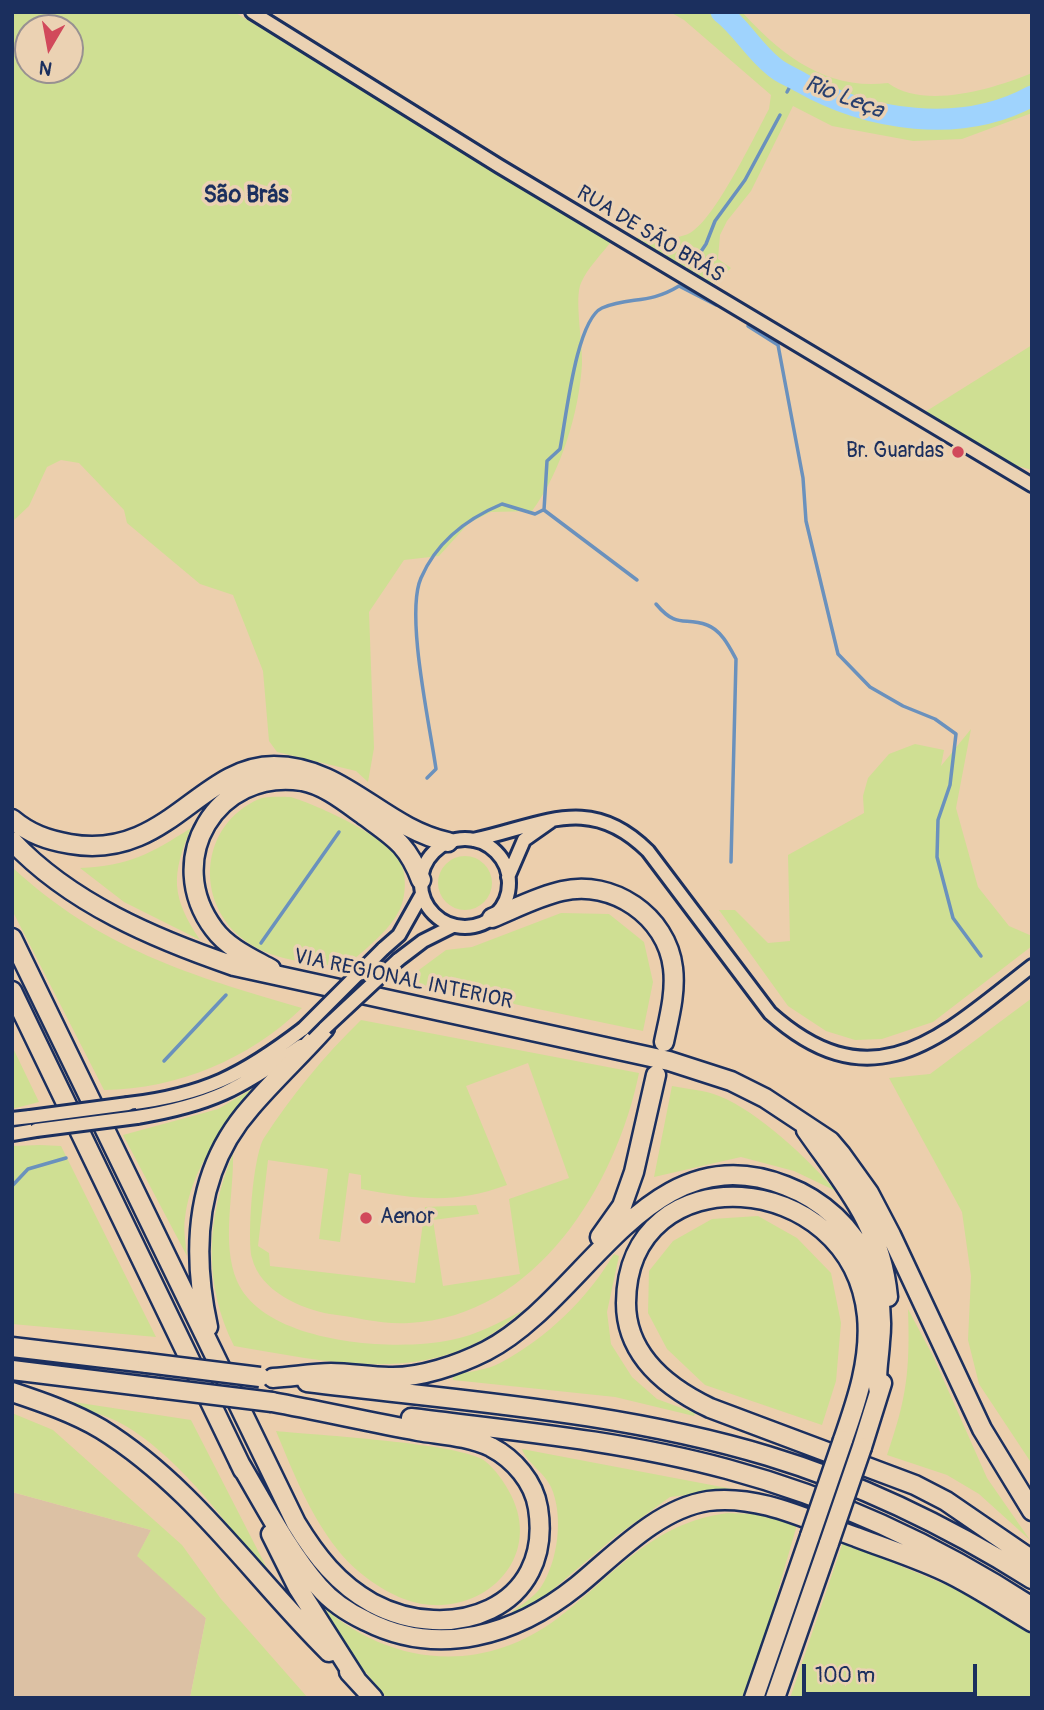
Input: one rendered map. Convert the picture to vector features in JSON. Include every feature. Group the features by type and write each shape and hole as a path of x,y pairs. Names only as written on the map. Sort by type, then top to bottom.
{"highway":[{"path":"12,819 45,839 86,847 111,846 137,838 158,827 215,788 241,775 272,766 303,769 340,782 404,828 448,842"},
{"path":"292,981 231,946 214,930 201,907 192,871 195,849 205,825 219,806 239,791 277,779 305,781 336,795 405,846 421,887"},
{"name":"VIA REGIONAL INTERIOR","path":"12,841 73,890 113,915 180,947 234,966 292,981 698,1069 765,1098 801,1124"},
{"path":"492,918 562,891 591,888 627,900 646,915 665,941 673,967 672,1007 664,1042"},
{"path":"12,938 296,1523 312,1550 352,1590 395,1613 446,1621 487,1613 519,1587 538,1550 539,1518 536,1499 528,1481 500,1453 466,1439 272,1402"},
{"path":"12,991 298,1588 356,1679"},
{"path":"213,1351 197,1259 206,1194 218,1158 248,1109 325,1028"},
{"path":"566,1286 622,1206 634,1172 656,1075"},
{"path":"775,1698 862,1447 888,1355 886,1278 881,1254 854,1196 801,1124"},
{"path":"801,1124 830,1141 869,1193 982,1429 1032,1511"},
{"path":"267,1378 331,1373 393,1378 464,1361 512,1335 566,1286 623,1226 666,1194 701,1180 747,1176 782,1184 816,1201 838,1218 868,1262 880,1306 881,1340 875,1376 879,1393"},
{"path":"754,1698 810,1536 844,1440 860,1388 868,1339 862,1291 839,1245 801,1213 754,1196 729,1195 705,1199 681,1209 661,1222 644,1241 632,1264 626,1300 632,1338 644,1360 661,1379 686,1397 710,1408 915,1485 946,1502 1032,1560"},
{"path":"12,1347 575,1415 730,1446 797,1465 882,1498 956,1534 1032,1579"},
{"path":"12,1370 607,1444 727,1469 796,1491 875,1522 947,1556 1032,1607"},
{"path":"12,1392 98,1427 145,1460 190,1502 289,1613 373,1698"},
{"path":"239,1462 284,1537 320,1588 359,1618 407,1637 442,1641 469,1638 517,1624 553,1605 661,1519 684,1507 734,1500 770,1506 949,1573 1032,1622"}],"main road":[{"name":"RUA DE SÃO BRÁS","path":"252,12 523,181 1032,485"},
{"path":"12,1134 187,1108 230,1092 325,1028 398,960 423,942 453,926 480,924 492,918 502,906 508,892 509,877 524,840 558,817"},
{"path":"12,1119 128,1104 199,1091 267,1056 303,1029 399,935 421,887 425,864 434,851 448,842 473,840 558,817 599,820 633,836 648,851 770,1013 791,1032 824,1050 863,1059 901,1054 938,1038 1032,966"},
{"path":"473,840 497,853 509,877"},
{"path":"421,887 433,914 453,926"}],"shaded area":[{"path":"12,1492 151,1530 138,1556 206,1618 190,1698 12,1698"}],"green space":[{"path":"12,12 234,12 613,239 581,283 578,299 582,364 573,422 552,478 532,511 491,512 469,523 439,556 404,560 369,612 374,748 368,782 356,771 277,752 269,741 263,671 233,595 200,584 127,523 124,510 79,463 61,460 47,467 29,506 12,522"},
{"path":"670,12 742,12 773,42 807,67 845,81 888,83 903,91 920,95 959,94 998,85 1032,73 1032,113 962,139 913,141 832,126 793,106 751,191 727,221 720,235 718,259 731,268 714,284 636,238 678,237 690,233 700,225 722,195 744,157 769,109 771,95 684,20"},
{"path":"1032,345 1032,470 1014,465 925,412"},
{"path":"971,729 956,808 978,887 1009,926 1032,936 1032,946 933,1022 882,1039 855,1040 826,1031 788,1006 719,910 735,910 768,943 790,941 788,855 864,813 863,796 868,778 889,754 915,744 944,750 941,766"},
{"path":"291,797 334,814 366,832 392,852 402,867 404,892 396,917 376,940 345,967 291,960 266,952 243,939 227,923 217,905 211,885 210,864 215,845 225,827 239,811 259,799"},
{"path":"191,828 180,860 177,886 184,911 200,940 124,902 80,868 112,865 138,857"},
{"path":"465,856 484,864 492,883 484,902 465,910 446,902 438,883 446,864"},
{"path":"12,867 78,919 113,939 184,971 302,1008 259,1042 211,1068 159,1084 104,1090 12,910"},
{"path":"561,913 609,914 644,942 653,982 643,1031 404,981 446,950 472,947"},
{"path":"1032,998 1032,1464 979,1384 968,1340 971,1276 962,1212 889,1078 930,1074"},
{"path":"361,1020 639,1073 628,1116 590,1200 563,1238 532,1271 495,1297 454,1315 409,1323 379,1322 319,1312 295,1303 273,1289 256,1270 251,1248 251,1216 260,1147 297,1091","holes":["528,1063 569,1178 509,1199 520,1274 443,1286 433,1220 479,1214 476,1205 425,1207 415,1283 270,1266 269,1253 258,1246 268,1160 328,1169 319,1239 340,1242 349,1173 361,1175 361,1189 417,1197 451,1198 507,1185 466,1086"]},
{"path":"12,1046 39,1102 12,1109"},
{"path":"257,1086 222,1131 194,1181 184,1223 187,1256 123,1135 218,1109"},
{"path":"672,1086 714,1094 750,1113 797,1151 836,1191 794,1171 741,1157 654,1177"},
{"path":"12,1146 61,1146 156,1337 12,1324"},
{"path":"233,1154 229,1218 232,1266 237,1281 252,1302 274,1318 302,1331 333,1339 398,1345 461,1338 524,1310 476,1343 448,1355 418,1361 356,1364 234,1346 217,1299 212,1251 217,1202"},
{"path":"758,1216 797,1238 831,1273 841,1323 836,1381 822,1425 705,1385 667,1349 648,1313 649,1271 673,1241 712,1219"},
{"path":"614,1254 619,1256 607,1312 611,1344 632,1377 657,1399 695,1413 694,1416 615,1397 453,1380 453,1375 500,1363 534,1342 578,1302"},
{"path":"908,1309 933,1356 987,1478 1030,1540 979,1494 947,1475 887,1455 906,1384"},
{"path":"67,1401 191,1420 273,1580 270,1582 200,1491 157,1448 112,1419 66,1403"},
{"path":"12,1413 53,1430 182,1545 221,1599 308,1698 190,1698 206,1618 137,1556 151,1530 12,1492"},
{"path":"276,1431 448,1449 485,1461 509,1490 519,1521 519,1544 510,1566 496,1583 477,1596 454,1604 430,1605 404,1599 386,1590 350,1564 327,1535 302,1492"},
{"path":"522,1449 743,1491 741,1495 703,1493 670,1497 616,1536 538,1602 514,1615 512,1612 535,1594 547,1576 555,1552 558,1525 551,1487"},
{"path":"727,1513 754,1514 797,1525 768,1625 742,1698 387,1698 344,1646 314,1599 341,1621 370,1638 401,1650 432,1656 464,1656 496,1650 528,1637 558,1618 655,1539 700,1519"},
{"path":"843,1542 951,1587 1032,1632 1032,1698 790,1698"}],"waterway":[{"name":"Rio Leça","path":"721,12 779,71 855,106 885,114 945,119 975,116 1032,96"},
{"path":"787,92 794,79"},
{"path":"692,265 706,244 715,221 745,180 780,115"},
{"path":"637,580 544,510 547,461 560,449 579,350 593,316 612,304 658,296 679,286 716,305"},
{"path":"748,326 778,345 803,478 806,521 838,654 870,687 903,706 935,719 956,734 950,785 938,820 937,857 953,918 981,956"},
{"path":"427,778 436,769 417,643 417,595 421,578 444,542 476,517 502,504 535,514 543,510"},
{"path":"656,604 676,620 712,627 724,639 736,659 731,862"},
{"path":"261,943 339,832"},
{"path":"164,1061 226,995"},
{"path":"12,1186 28,1169 66,1158"}],"place":[{"name":"Br. Guardas","path":"958,452"},
{"name":"Aenor","path":"366,1218"}],"district":[{"name":"São Brás","path":"246,196"}]}
